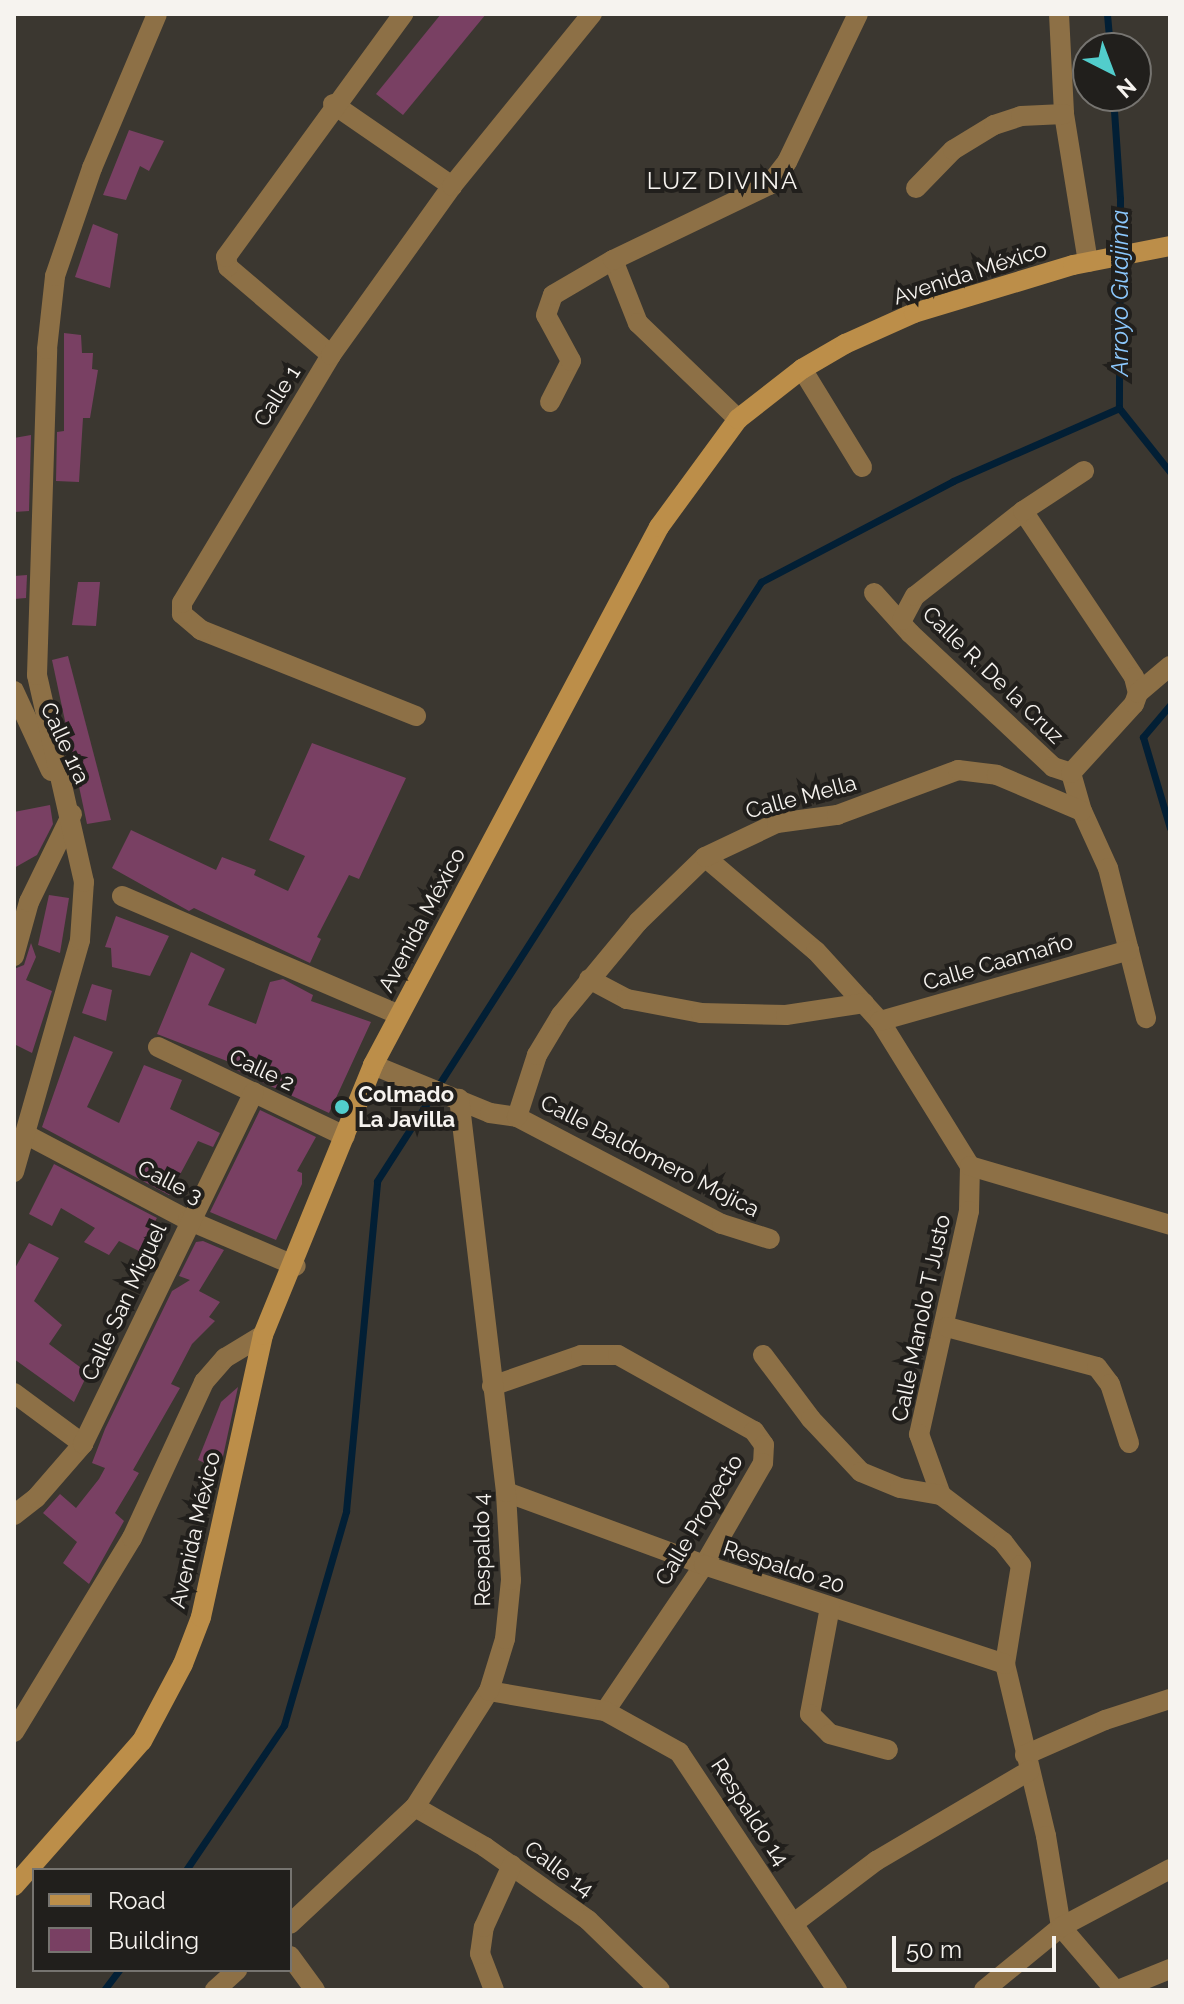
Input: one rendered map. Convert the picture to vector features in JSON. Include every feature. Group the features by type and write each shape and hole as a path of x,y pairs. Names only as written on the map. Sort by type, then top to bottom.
{"street":[{"path":"14,1172 80,940 84,882 72,815 37,675 47,349 55,276 92,168 157,14"},
{"path":"331,355 228,267 226,257 333,104 403,14"},
{"name":"Calle 1","path":"416,716 201,630 182,614 187,590 331,355 452,186 592,14"},
{"path":"550,402 571,361 545,305 553,295 613,260 744,202 779,175 858,14"},
{"path":"1059,14 1064,114 1080,264"},
{"path":"333,104 452,186"},
{"path":"916,188 953,150 994,125 1021,116 1064,114"},
{"name":"Avenida México","path":"14,1886 142,1741 183,1664 201,1617 263,1335 296,1266 373,1065 630,577 738,419 802,369 914,313 1080,264 1170,246"},
{"path":"613,260 638,323 738,419"},
{"path":"802,369 862,467"},
{"path":"902,620 915,596 1023,511 1084,471"},
{"path":"1023,511 1134,677 1138,693"},
{"name":"Calle R. De la Cruz","path":"874,593 902,620 910,633 1053,767 1071,773 1082,811 1105,858 1146,1018"},
{"path":"1071,773 1134,704 1138,693 1170,666"},
{"name":"Calle 1ra","path":"14,691 72,815"},
{"name":"Calle Mella","path":"517,1117 537,1055 589,979 668,890 705,857 777,823 837,815 958,770 997,775 1082,811"},
{"path":"14,956 29,902 72,815"},
{"path":"705,857 816,951 880,1021 970,1166 1170,1225"},
{"path":"122,896 399,1015"},
{"name":"Calle Caamaño","path":"880,1021 1129,950"},
{"path":"589,979 627,999 701,1013 786,1015 864,1003"},
{"name":"Calle 2","path":"158,1047 345,1136"},
{"name":"Calle Baldomero Mojica","path":"373,1065 490,1113 517,1117 722,1224 770,1239"},
{"name":"Calle San Miguel","path":"14,1515 36,1498 83,1444 188,1220 254,1092"},
{"name":"Respaldo 4","path":"292,1922 415,1807 489,1691 505,1639 511,1580 506,1492 459,1099"},
{"name":"Calle 3","path":"25,1134 188,1220 296,1266"},
{"name":"Calle Manolo T Justo","path":"941,1495 919,1434 947,1327 969,1211 970,1166"},
{"path":"947,1327 1097,1367 1110,1384 1129,1443"},
{"path":"14,1732 132,1538 204,1382 225,1358 263,1335"},
{"name":"Calle Proyecto","path":"492,1386 581,1355 618,1355 754,1431 764,1445 763,1463 704,1565 605,1711"},
{"path":"763,1355 811,1419 861,1472 900,1488 941,1495 1003,1542 1021,1565 1005,1664 1061,1927 1116,1990 1170,1969"},
{"path":"14,1393 83,1444"},
{"name":"Respaldo 20","path":"506,1492 704,1565 1005,1664"},
{"path":"830,1607 810,1714 830,1734 888,1750"},
{"name":"Respaldo 14","path":"489,1691 605,1711 661,1738 696,1770 837,1990"},
{"path":"794,1923 876,1861 1027,1763 1105,1720 1170,1699"},
{"name":"Calle 14","path":"415,1807 512,1865 588,1920 660,1990"},
{"path":"494,1990 480,1954 484,1927 512,1865"},
{"path":"984,1990 1061,1927 1170,1869"},
{"path":"292,1959 315,1990"},
{"path":"215,1990 235,1972"}],"building":[{"path":"441,14 486,14 403,115 376,94"},
{"path":"129,130 164,141 149,171 140,166 126,200 103,195"},
{"path":"93,224 118,234 110,288 75,277"},
{"path":"64,333 81,335 82,353 93,353 92,369 98,370 90,418 83,418 79,482 56,481 57,432 64,431"},
{"path":"31,435 29,511 14,512 14,438"},
{"path":"27,575 26,598 14,599 14,576"},
{"path":"78,582 100,582 96,626 72,625"},
{"path":"68,656 111,820 87,824 52,660"},
{"path":"312,743 406,778 359,879 349,875 317,937 321,939 310,963 194,908 189,911 112,868 131,830 216,870 222,857 256,870 254,875 288,891 305,856 269,840"},
{"path":"50,805 53,824 37,855 14,868 14,812"},
{"path":"49,895 69,898 60,953 38,945"},
{"path":"116,916 169,936 150,976 112,967 111,948 105,947"},
{"path":"31,943 36,957 26,980 52,991 32,1053 14,1044 14,969 24,965"},
{"path":"191,952 225,969 208,1005 256,1024 270,982 283,979 313,995 311,1001 371,1022 329,1113 230,1067 232,1063 157,1034"},
{"path":"92,984 112,990 106,1021 82,1013"},
{"path":"74,1036 113,1052 87,1107 119,1123 144,1065 182,1080 170,1109 220,1133 213,1147 198,1141 169,1195 42,1127"},
{"path":"260,1110 316,1137 297,1171 302,1173 302,1184 276,1240 210,1212"},
{"path":"54,1164 157,1218 154,1223 163,1227 147,1255 119,1241 109,1255 84,1242 95,1228 61,1208 52,1226 29,1214"},
{"path":"203,1241 224,1250 199,1291 220,1302 209,1317 215,1321 192,1344 171,1384 180,1388 133,1470 139,1473 115,1513 124,1521 89,1584 63,1563 77,1542 43,1513 60,1494 76,1508 99,1479 105,1468 92,1463 105,1429 172,1291 190,1280 179,1276 196,1242"},
{"path":"29,1243 59,1258 34,1301 62,1325 49,1344 88,1373 74,1402 14,1359 14,1270"},
{"path":"238,1387 218,1469 198,1460 221,1402"}],"waterway":[{"name":"Arroyo Guajima","path":"1107,14 1109,32"},
{"name":"Arroyo Guajima","path":"1114,112 1120,199 1119,408 1170,472"},
{"path":"187,1868 284,1725 346,1511 377,1181 761,582 953,481 1119,408"},
{"name":"Arroyo Guajima","path":"1170,705 1143,737 1170,828"},
{"path":"104,1990 118,1972"}],"place":[{"name":"Colmado La Javilla","path":"342,1107"}],"district":[{"name":"LUZ DIVINA","path":"723,181"}]}
